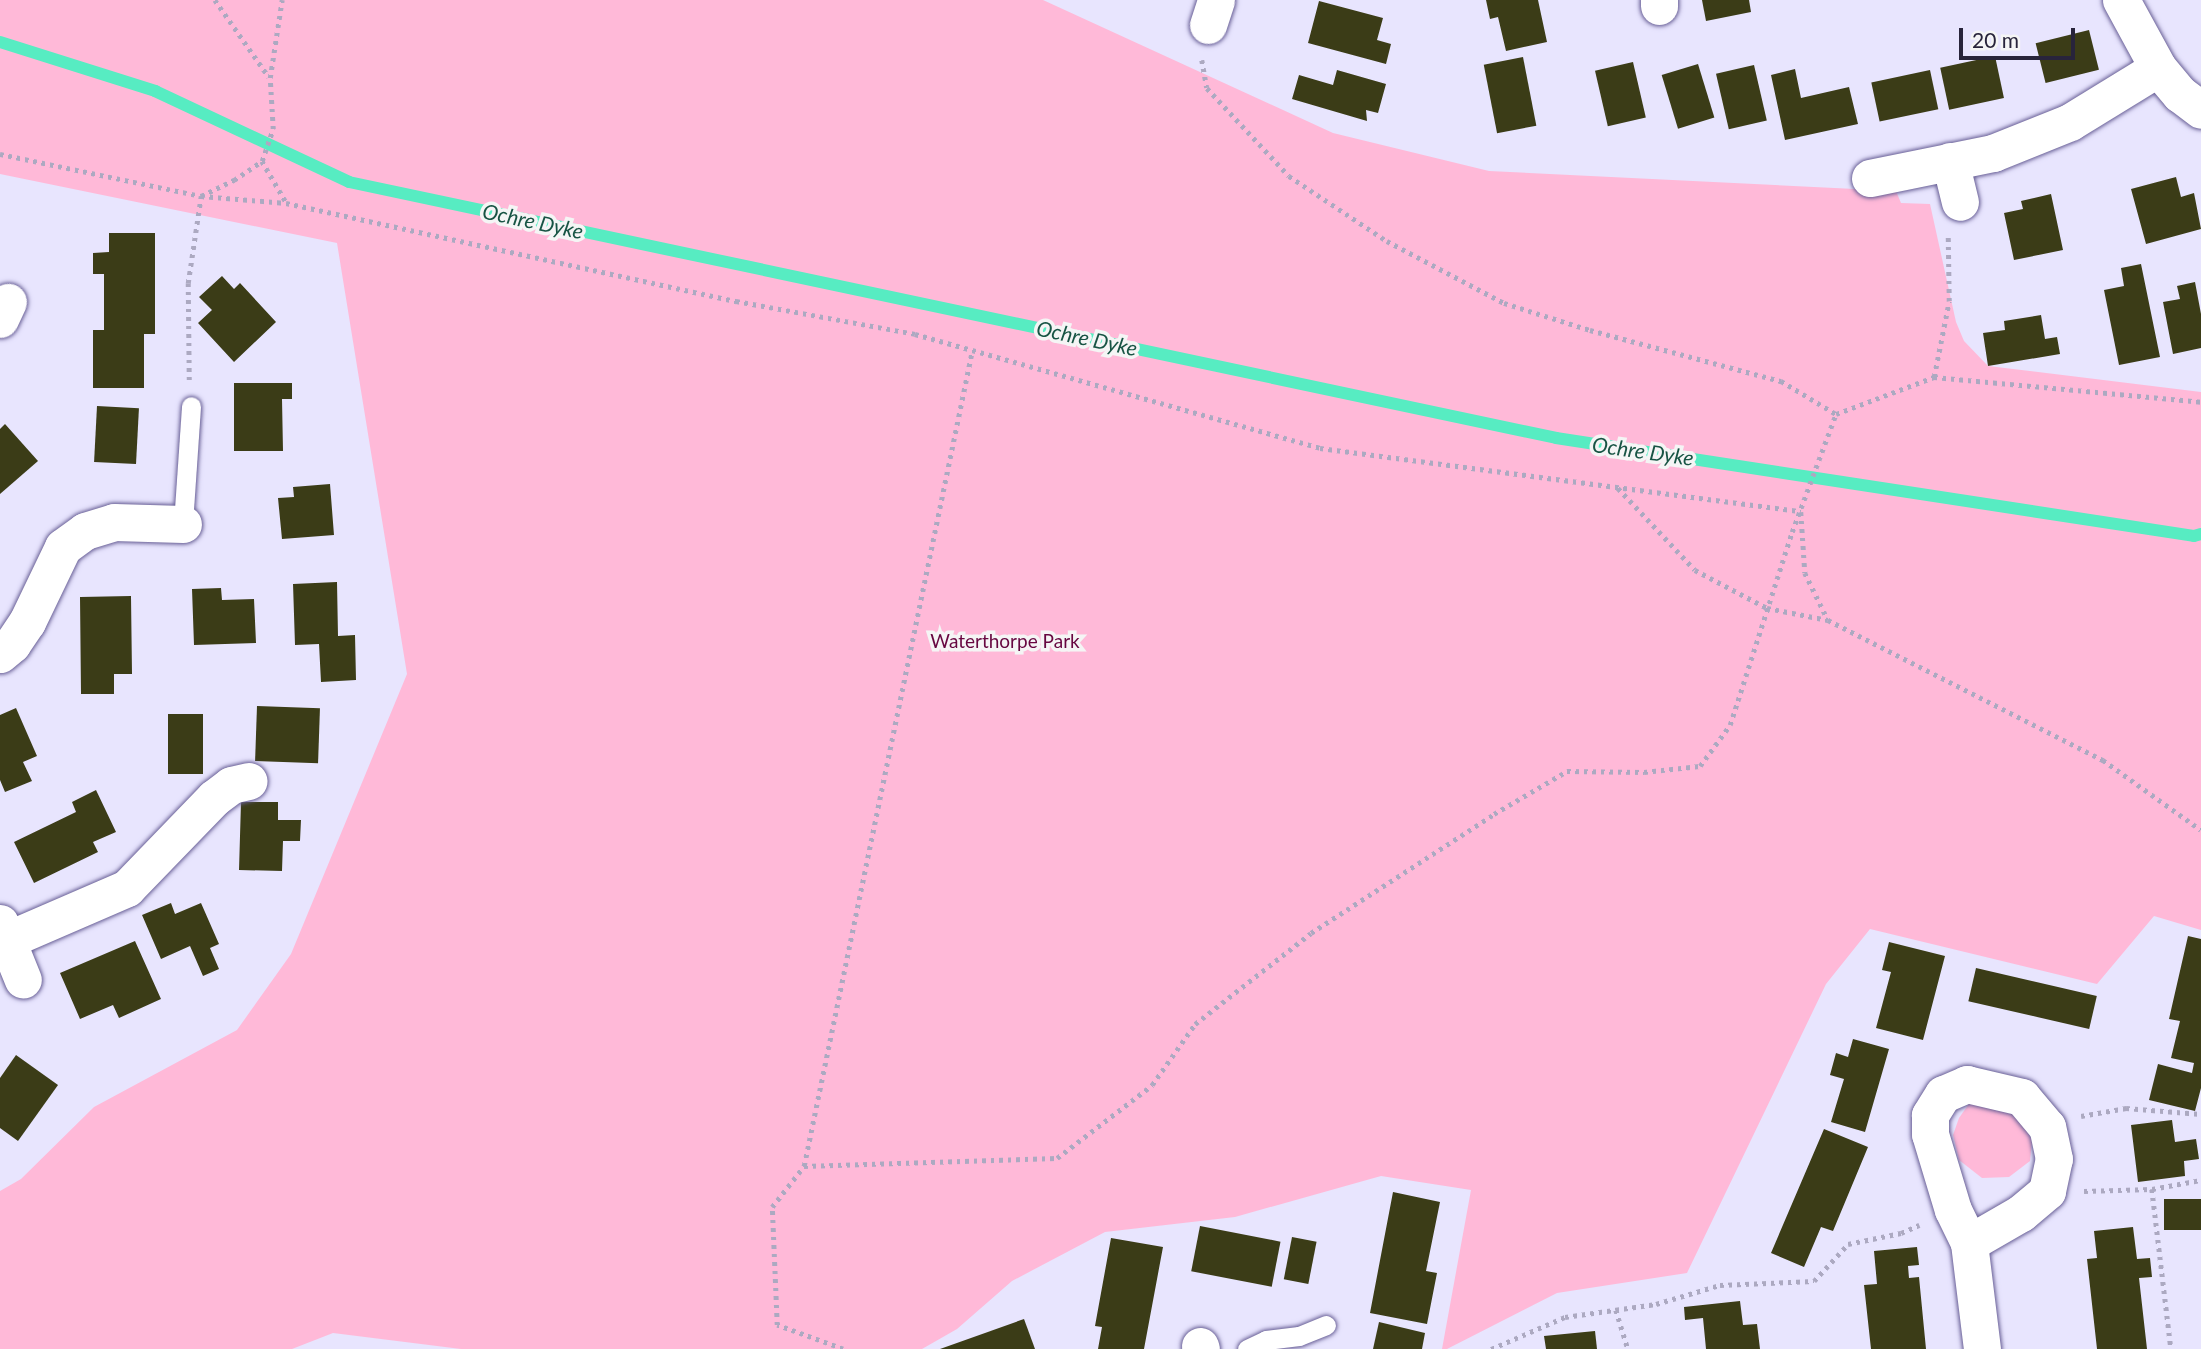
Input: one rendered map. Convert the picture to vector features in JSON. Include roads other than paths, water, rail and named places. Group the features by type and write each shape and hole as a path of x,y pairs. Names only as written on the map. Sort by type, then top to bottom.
{"street":[{"path":"2121,0 2158,68 2180,94 2201,110"},
{"path":"1870,178 1993,153 2070,122 2158,68"},
{"path":"1950,161 1960,202"},
{"path":"0,654 12,644 26,622 64,547 85,531 114,522 183,524"},
{"path":"23,980 3,932 127,887 214,798 231,785 248,781"},
{"path":"1969,1243 2021,1213 2047,1191 2054,1160 2047,1127 2022,1097 1995,1088 1968,1084 1943,1094 1930,1115 1930,1134 1953,1210 1969,1243 1982,1349"}],"lane":[{"path":"183,524 191,406"},
{"path":"1247,1349 1266,1340 1299,1336 1326,1325"}],"waterway":[{"name":"Ochre Dyke","path":"0,42 155,91 349,182 1556,438 2194,536 2201,534"}],"park label":[{"name":"Waterthorpe Park","path":"1005,641"}]}
